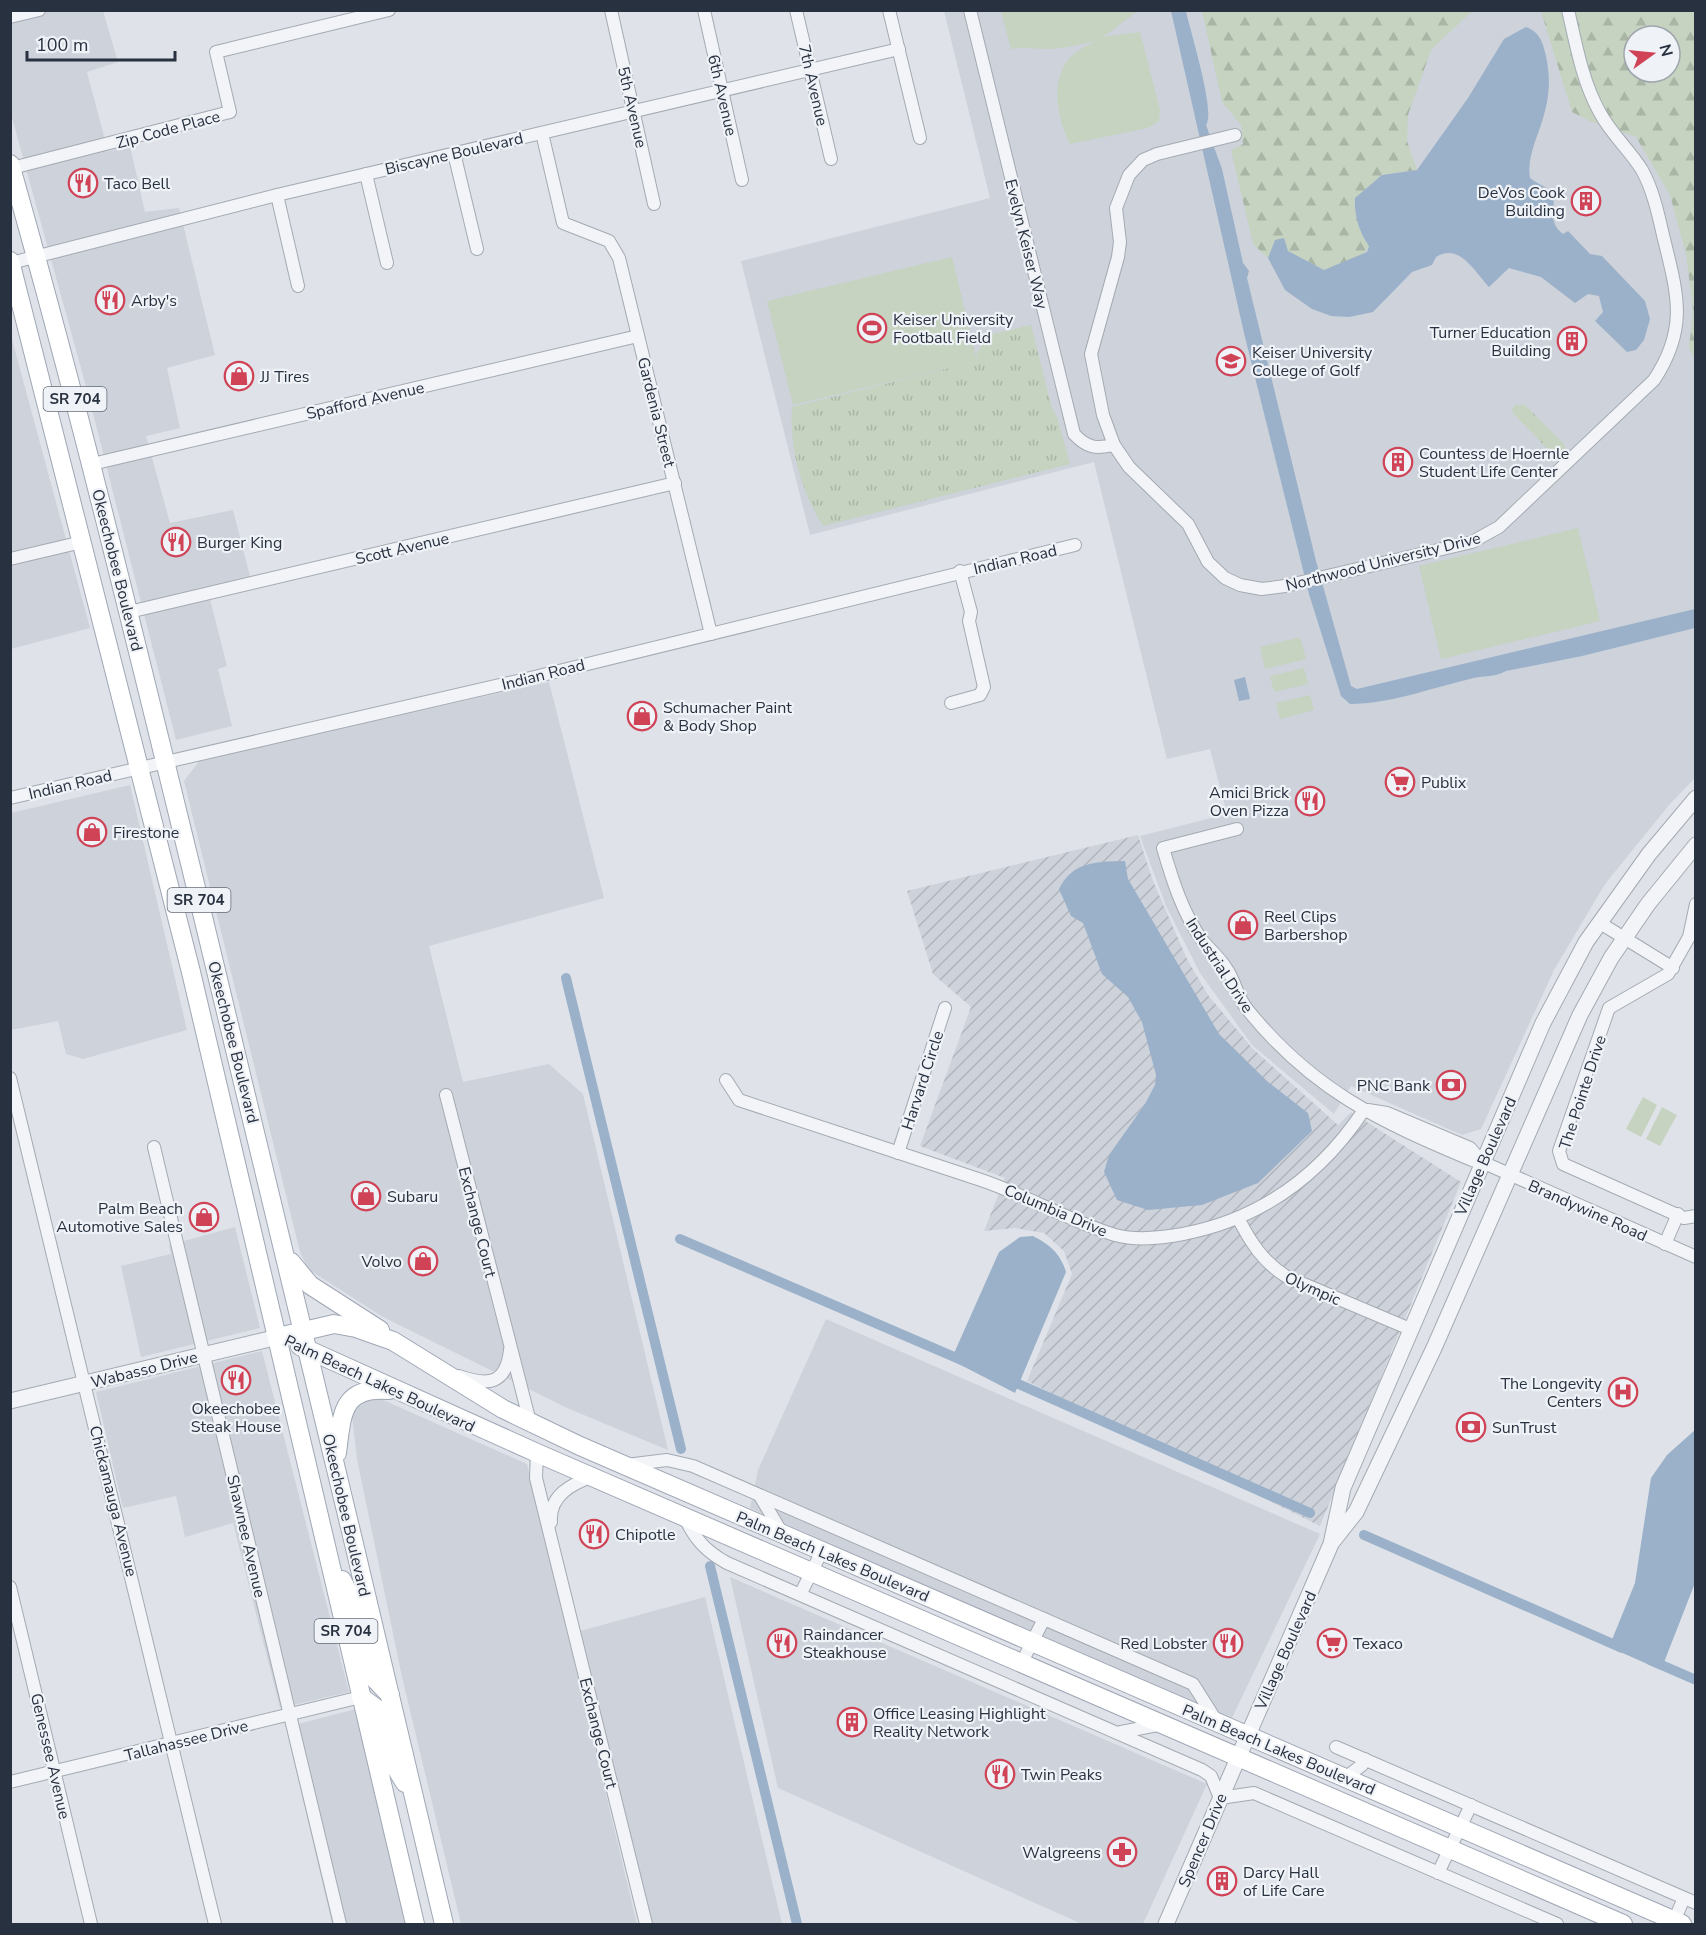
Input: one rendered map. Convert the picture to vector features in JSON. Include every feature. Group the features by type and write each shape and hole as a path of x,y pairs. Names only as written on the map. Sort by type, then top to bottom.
{"main road":[{"name":"Okeechobee Boulevard","path":"11,166 38,256 166,762 287,1257 444,1924"},
{"name":"Okeechobee Boulevard","path":"11,262 191,972 415,1922"},
{"path":"191,972 207,991 225,1050 231,1056 237,1056"},
{"path":"287,1257 310,1285 362,1316 393,1341"},
{"name":"Palm Beach Lakes Boulevard","path":"278,1337 334,1324 346,1325 393,1341 502,1409 580,1446 1678,1923"},
{"name":"Palm Beach Lakes Boulevard","path":"278,1337 394,1391 1623,1924"},
{"path":"335,1464 342,1419 349,1401 367,1390 394,1391"},
{"path":"537,1453 561,1447 580,1446"},
{"path":"328,1551 352,1600 369,1673 390,1696"},
{"path":"361,1697 380,1711 392,1762 414,1798"}],"street":[{"path":"10,17 39,10"},
{"name":"Zip Code Place","path":"11,166 230,112 216,52 389,10"},
{"name":"5th Avenue","path":"611,10 654,204"},
{"name":"6th Avenue","path":"704,10 742,180"},
{"name":"7th Avenue","path":"796,10 831,159"},
{"path":"889,10 920,138"},
{"name":"Evelyn Keiser Way","path":"970,10 1074,434 1084,445 1098,448 1114,445"},
{"name":"Northwood University Drive","path":"1235,135 1143,160 1129,176 1118,201 1116,215 1120,249 1091,354 1103,415 1114,445 1129,467 1188,524 1208,562 1225,578 1247,587 1262,589 1302,582 1464,544 1499,527 1654,380 1669,352 1676,327 1677,293 1655,203 1642,171 1607,124 1593,98 1568,10"},
{"name":"Biscayne Boulevard","path":"11,262 277,195 899,49"},
{"name":"Gardenia Street","path":"542,133 563,223 599,236 616,249 711,633"},
{"path":"454,153 477,249"},
{"path":"366,174 387,263"},
{"path":"277,195 298,286"},
{"name":"Spafford Avenue","path":"92,464 639,336"},
{"name":"Scott Avenue","path":"129,612 675,483"},
{"path":"10,559 82,542"},
{"name":"Indian Road","path":"10,798 1075,545"},
{"path":"951,703 980,695 984,687 969,621 971,612 960,571"},
{"name":"Village Boulevard","path":"1238,1756 1331,1544 1343,1488 1543,1023 1586,942 1649,854 1695,798"},
{"name":"Industrial Drive","path":"1237,829 1163,848 1189,918 1201,939 1227,969 1245,1006 1269,1035 1324,1085 1364,1110 1387,1113 1470,1148 1482,1162"},
{"name":"Village Boulevard","path":"1331,1544 1356,1512 1434,1348 1570,1035 1611,958 1695,844"},
{"name":"The Pointe Drive","path":"1695,904 1689,937 1673,968 1668,974 1609,1008 1559,1151 1563,1164 1684,1218 1695,1216"},
{"path":"1600,923 1624,940 1673,968"},
{"name":"Harvard Circle","path":"898,1153 945,1008"},
{"name":"Chickamauga Avenue","path":"10,1078 86,1383 215,1924"},
{"name":"Columbia Drive","path":"726,1080 739,1100 1015,1192 1109,1233 1130,1238 1177,1235 1238,1218 1263,1207 1302,1181 1335,1150 1364,1110"},
{"name":"Exchange Court","path":"447,1095 530,1422"},
{"name":"Shawnee Avenue","path":"154,1148 340,1924"},
{"name":"Brandywine Road","path":"1482,1162 1695,1257"},
{"path":"1665,1244 1678,1214"},
{"name":"Olympic","path":"1238,1218 1255,1249 1275,1270 1410,1329"},
{"name":"Wabasso Drive","path":"10,1401 278,1337"},
{"path":"441,1370 473,1380 489,1382 496,1380 505,1370 510,1349"},
{"name":"Exchange Court","path":"537,1453 536,1479 646,1924"},
{"path":"626,1465 667,1460 686,1463 1193,1684 1217,1723"},
{"name":"Exchange Court","path":"553,1541 551,1515 557,1500 572,1484 593,1476"},
{"path":"760,1496 783,1534"},
{"path":"683,1515 697,1540 714,1556 1207,1772 1216,1784 1220,1798 1254,1792 1557,1924"},
{"path":"801,1593 822,1551"},
{"name":"Genessee Avenue","path":"10,1587 91,1924"},
{"path":"1022,1662 1044,1619"},
{"name":"Tallahassee Drive","path":"10,1782 361,1697"},
{"path":"1120,1732 1164,1724"},
{"path":"1336,1747 1690,1901 1678,1923"},
{"name":"Spencer Drive","path":"1166,1924 1238,1756"},
{"path":"1345,1778 1362,1765 1365,1759"},
{"path":"1438,1873 1471,1805"}],"shaded area":[{"path":"10,11 103,11 118,62 87,72 108,151 130,146 145,212 179,208 215,355 167,368 180,428 146,436 170,523 233,510 253,588 210,599 227,666 218,669 232,726 176,740 87,390 11,114"},
{"name":"Keiser University College of Golf","path":"944,11 1695,11 1695,778 1669,805 1605,884 1554,970 1481,1129 1462,1135 1351,1086 1334,1114 1252,1045 1200,973 1166,906 1140,836 1227,814 1210,749 1167,759 1094,462 810,535 741,261 990,198"},
{"path":"10,332 90,628 11,649 10,649"},
{"path":"549,682 604,898 429,946 463,1082 549,1064 583,1094 668,1450 567,1408 383,1317 308,1269 300,1252 184,781 201,759"},
{"path":"130,785 187,1030 83,1059 66,1054 58,1021 11,1030 11,813"},
{"path":"1138,835 1153,881 1187,959 1208,995 1253,1049 1338,1125 1351,1112 1461,1182 1320,1526 1027,1381 1072,1274 1064,1251 1044,1233 1015,1228 984,1231 1005,1178 920,1146 971,1007 933,974 907,891"},
{"path":"235,1227 260,1328 141,1357 121,1266 171,1254 169,1245"},
{"path":"826,1319 1320,1534 1232,1718 1201,1707 750,1508 758,1470"},
{"path":"262,1351 349,1692 280,1708 233,1523 185,1537 176,1496 123,1508 96,1392"},
{"path":"381,1399 527,1464 637,1924 461,1924 402,1677 357,1459 352,1416 360,1402"},
{"path":"730,1577 1207,1784 1143,1924 1082,1924 778,1788"},
{"path":"705,1597 782,1924 651,1924 580,1631"},
{"path":"356,1709 406,1924 332,1924 286,1727"}],"green space":[{"path":"1001,11 1138,11 1103,37 1140,32 1160,110 1159,121 1148,128 1070,144 1059,114 1057,91 1059,81 1067,61 1076,52 1094,41 1056,49 1011,49"},
{"path":"1202,11 1472,11 1431,50 1408,115 1407,141 1417,170 1382,175 1355,198 1358,223 1369,246 1363,255 1324,270 1288,251 1275,240 1268,258 1253,244 1231,150 1243,144 1241,125 1222,102"},
{"path":"1541,11 1695,11 1695,359 1689,348 1693,310 1686,254 1670,195 1636,137 1590,121 1572,112"},
{"name":"Keiser University Football Field","path":"952,257 977,361 793,405 767,301"},
{"path":"1031,325 1052,409 1057,417 1070,464 823,526 808,498 798,469 792,438 792,407 977,361 976,355 982,345 980,337"},
{"path":"1515,405 1525,405 1562,442 1566,448 1563,456 1554,456 1513,413 1512,409"},
{"path":"1578,528 1600,621 1441,659 1419,566"},
{"path":"1300,637 1306,659 1265,669 1260,647"},
{"path":"1304,668 1308,684 1274,692 1270,676"},
{"path":"1310,695 1314,710 1280,719 1276,703"},
{"path":"1643,1097 1657,1105 1641,1137 1626,1129"},
{"path":"1662,1107 1677,1115 1660,1146 1646,1139"}],"water":[{"path":"1171,11 1186,11 1208,105 1206,125 1222,169 1243,263 1249,271 1247,278 1316,561 1351,686 1357,689 1695,609 1695,628 1380,701 1350,704 1341,696 1309,594 1244,333"},
{"path":"1526,27 1535,32 1542,42 1549,77 1547,104 1530,161 1530,178 1548,189 1553,195 1553,217 1557,229 1563,234 1568,231 1590,254 1602,256 1645,301 1650,319 1644,340 1636,350 1627,352 1595,321 1603,312 1599,296 1588,294 1575,303 1541,277 1509,268 1489,287 1466,261 1452,253 1444,253 1436,257 1432,265 1412,272 1373,312 1349,317 1331,316 1312,309 1285,290 1268,258 1275,240 1284,238 1288,251 1324,270 1367,252 1369,246 1358,223 1355,198 1382,175 1417,170 1468,98 1504,39"},
{"path":"1245,677 1250,699 1239,701 1234,680"},
{"path":"1125,861 1128,879 1219,1034 1268,1082 1308,1113 1312,1131 1258,1183 1202,1205 1148,1210 1117,1200 1104,1172 1109,1155 1145,1104 1155,1085 1156,1075 1142,1022 1128,997 1102,974 1083,923 1071,916 1059,889 1071,873 1078,868 1095,863"},
{"path":"1033,1236 1054,1250 1066,1272 1015,1393 951,1360 999,1252 1020,1237"},
{"path":"1695,1430 1695,1583 1661,1670 1609,1647 1635,1583 1651,1478 1667,1455"}],"waterway":[{"path":"566,978 681,1449"},
{"path":"680,1239 966,1362"},
{"path":"1005,1378 1310,1513"},
{"path":"1364,1535 1622,1648"},
{"path":"710,1566 797,1924"},
{"path":"1650,1660 1696,1680"}],"place":[{"name":"Taco Bell","path":"83,183"},
{"name":"DeVos Cook Building","path":"1586,201"},
{"name":"Arby's","path":"110,300"},
{"name":"Keiser University Football Field","path":"872,328"},
{"name":"Turner Education Building","path":"1572,341"},
{"name":"Keiser University College of Golf","path":"1231,361"},
{"name":"JJ Tires","path":"239,376"},
{"name":"Countess de Hoernle Student Life Center","path":"1398,462"},
{"name":"Burger King","path":"176,542"},
{"name":"Schumacher Paint & Body Shop","path":"642,716"},
{"name":"Publix","path":"1400,782"},
{"name":"Amici Brick Oven Pizza","path":"1310,801"},
{"name":"Firestone","path":"92,832"},
{"name":"Reel Clips Barbershop","path":"1243,925"},
{"name":"PNC Bank","path":"1451,1085"},
{"name":"Subaru","path":"366,1196"},
{"name":"Palm Beach Automotive Sales","path":"204,1217"},
{"name":"Volvo","path":"423,1261"},
{"name":"Okeechobee Steak House","path":"236,1380"},
{"name":"The Longevity Centers","path":"1623,1392"},
{"name":"SunTrust","path":"1471,1427"},
{"name":"Chipotle","path":"594,1534"},
{"name":"Raindancer Steakhouse","path":"782,1643"},
{"name":"Red Lobster","path":"1228,1643"},
{"name":"Texaco","path":"1332,1643"},
{"name":"Office Leasing Highlight Reality Network","path":"852,1722"},
{"name":"Twin Peaks","path":"1000,1774"},
{"name":"Walgreens","path":"1122,1852"},
{"name":"Darcy Hall of Life Care","path":"1222,1881"}]}
